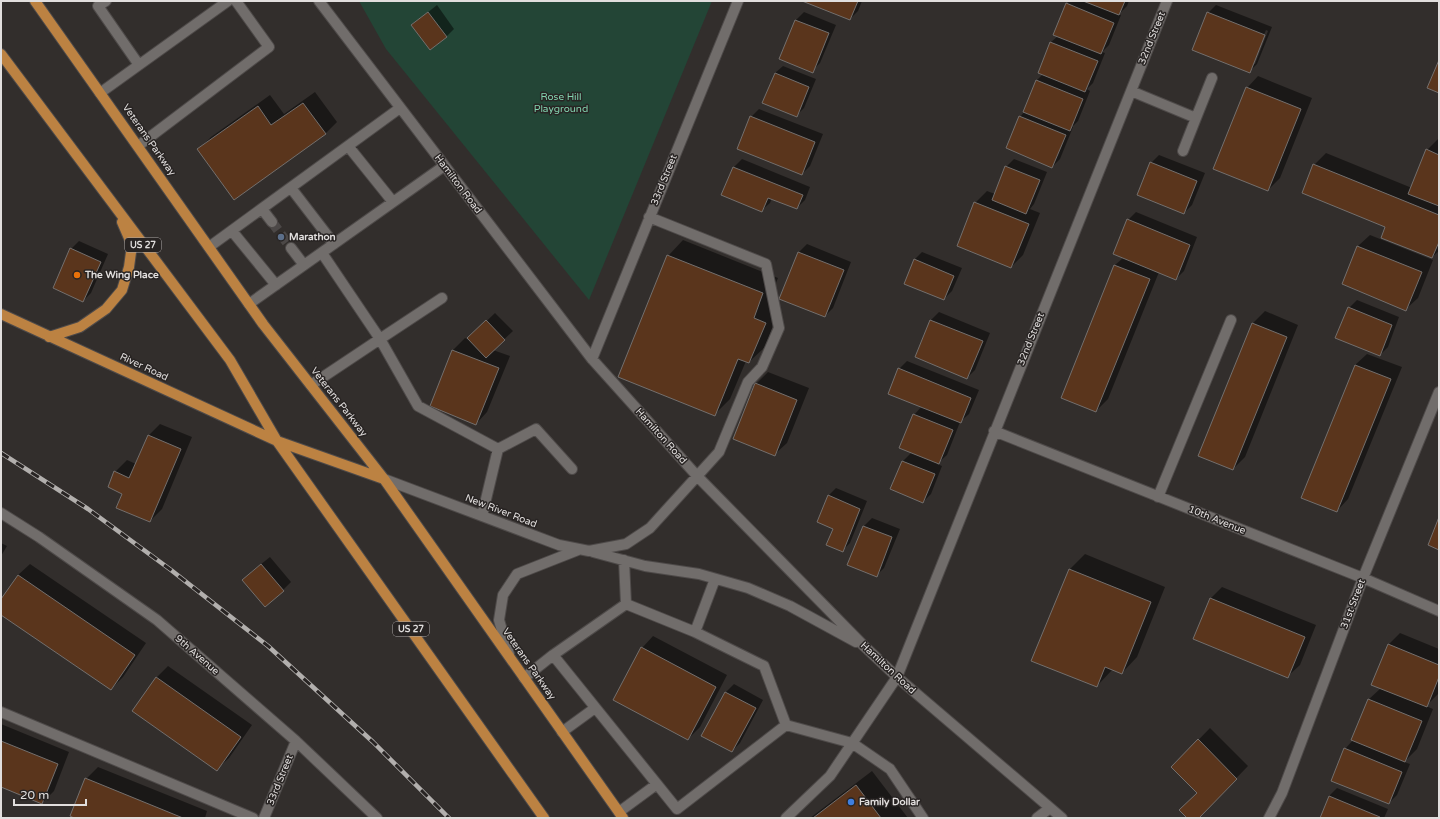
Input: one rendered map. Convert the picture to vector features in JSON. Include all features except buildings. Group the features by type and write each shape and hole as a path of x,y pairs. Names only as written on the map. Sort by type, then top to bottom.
{"main road":[{"name":"Veterans Parkway","path":"35,1 249,304 384,479 621,815"},
{"name":"US 27","path":"1,54 230,360 278,441 544,818"},
{"path":"49,337 80,327 106,309 122,290 129,267 132,246 115,206"},
{"name":"River Road","path":"1,314 278,441"},
{"name":"New River Road","path":"278,441 384,479"}],"street":[{"path":"106,1 98,6 139,65"},
{"path":"100,93 228,1"},
{"path":"138,146 270,47 236,1"},
{"name":"Hamilton Road","path":"319,1 592,359 698,477 864,646 897,677 1062,818"},
{"name":"33rd Street","path":"592,359 738,1"},
{"name":"32nd Street","path":"786,818 830,776 897,677 1167,1"},
{"path":"1183,151 1212,78"},
{"path":"1131,91 1196,118"},
{"path":"209,248 400,108"},
{"path":"348,146 393,202"},
{"path":"249,304 444,166"},
{"path":"291,188 334,244"},
{"path":"262,209 272,222"},
{"name":"New River Road","path":"384,479 559,546 584,550 626,544 650,528 698,477 719,452 748,382 762,367 779,328 766,264 649,217"},
{"path":"232,231 276,285"},
{"path":"291,248 304,265"},
{"path":"322,253 380,339 418,406 498,449"},
{"path":"311,385 442,298"},
{"path":"1158,497 1231,320"},
{"name":"31st Street","path":"1269,818 1282,793 1363,578 1439,392"},
{"path":"482,516 498,449 536,429 572,469"},
{"name":"10th Avenue","path":"994,431 1363,578 1439,612"},
{"name":"9th Avenue","path":"1,513 39,537 157,620 296,741 377,818"},
{"path":"509,656 500,620 503,596 517,574 584,550 645,566 699,574 748,588 783,603 864,646"},
{"path":"624,560 626,604"},
{"path":"695,632 715,579"},
{"path":"626,604 695,632 764,666 786,725"},
{"path":"524,678 553,655 626,604"},
{"path":"553,655 677,809 786,725"},
{"path":"562,732 595,708"},
{"path":"1,712 253,818"},
{"path":"786,725 852,743 890,769 923,818"},
{"name":"33rd Street","path":"264,818 296,741"},
{"path":"621,815 657,784"},
{"path":"1037,818 1050,808"}],"green space":[{"name":"Rose Hill Playground","path":"359,1 712,1 589,300 386,49"}],"tunnel":[{"path":"272,222 291,248"}],"railway":[{"path":"1,453 88,509 171,570 268,646 373,742 449,818"}],"place":[{"name":"Marathon","path":"281,237"},
{"name":"The Wing Place","path":"77,275"},
{"name":"Family Dollar","path":"851,802"}]}
